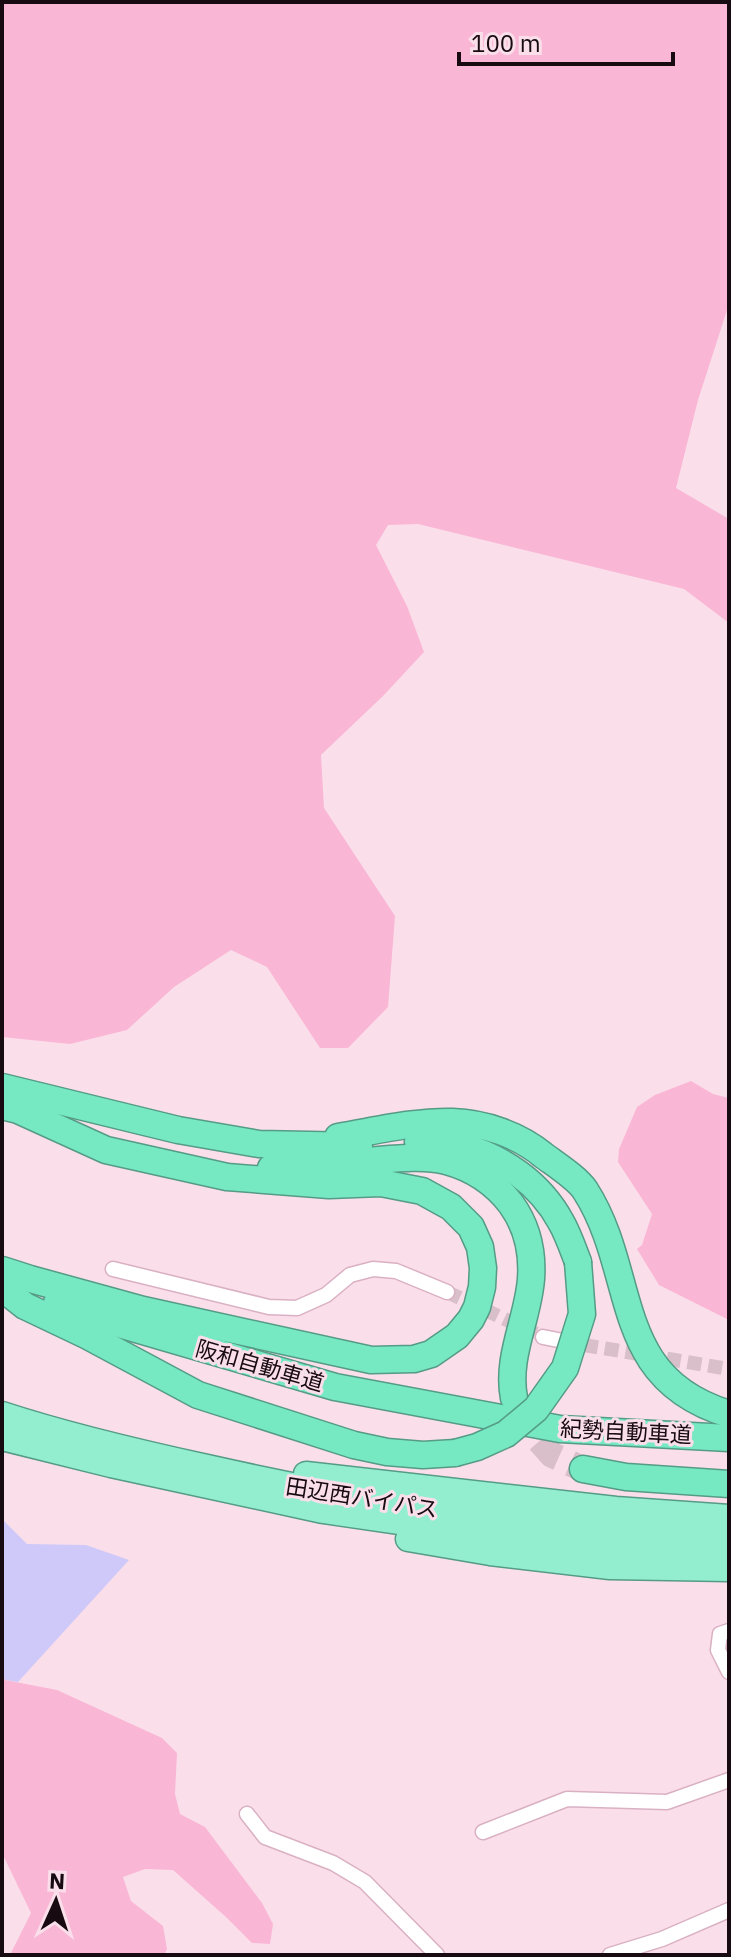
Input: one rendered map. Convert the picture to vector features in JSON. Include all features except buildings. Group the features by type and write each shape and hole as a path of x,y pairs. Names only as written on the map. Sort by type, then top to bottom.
{"highway":[{"path":"2,1087 178,1130 259,1144 350,1147 414,1142 459,1145 521,1174 543,1194 562,1223 578,1262 582,1314 565,1368 536,1409 506,1434 477,1447 455,1453 423,1455 354,1445 198,1395 25,1306 2,1286"},
{"path":"2,1106 18,1110 106,1150 227,1177 329,1185 381,1183 422,1191 451,1207 471,1227 480,1247 483,1268 477,1307 457,1336 431,1354 414,1359 371,1360 143,1310 2,1270"},
{"path":"295,1144 408,1125 454,1122 494,1129 533,1146 583,1187 605,1229 632,1320 644,1349 663,1377 686,1396 720,1412"},
{"path":"64,1130 237,1166 269,1168 405,1158 445,1161 479,1174 504,1195 520,1217 531,1248 531,1279 514,1353 511,1383 514,1398"},
{"name":"阪和自動車道","path":"2,1286 307,1380 523,1423"},
{"name":"田辺西バイパス","path":"2,1414 43,1428 149,1455 308,1489 465,1514 640,1529 729,1532"},
{"name":"紀勢自動車道","path":"523,1423 560,1429 729,1438"},
{"name":"田辺西バイパス","path":"2,1438 323,1511 519,1537 729,1550"},
{"path":"149,1455 616,1509 729,1517"},
{"path":"111,1465 292,1518 490,1553 610,1567 729,1569"},
{"path":"583,1469 626,1477 729,1484"}],"street":[{"path":"113,1269 269,1307 297,1308 326,1295 350,1275 373,1269 396,1271 447,1292"},
{"path":"543,1337 584,1345"},
{"path":"729,1631 720,1634 718,1650 729,1672"},
{"path":"483,1832 567,1799 667,1802 729,1780"},
{"path":"247,1814 265,1837 333,1863 365,1882 435,1954"},
{"path":"610,1955 662,1939 729,1910"}],"shaded area":[{"path":"2,2 729,2 729,304 698,400 676,488 729,519 729,623 684,589 418,524 388,525 376,545 407,606 424,652 321,755 324,808 395,916 388,1007 348,1048 320,1048 267,967 231,950 174,987 127,1030 70,1044 2,1037"},
{"path":"691,1081 713,1094 729,1098 729,1320 659,1285 637,1249 642,1245 652,1214 618,1162 619,1149 637,1107 655,1095"},
{"path":"2,1519 27,1544 86,1545 129,1560 18,1682 5,1680 2,1672"},
{"path":"2,1672 5,1680 57,1690 162,1738 177,1753 175,1794 180,1814 205,1827 262,1903 273,1924 270,1944 252,1943 173,1870 145,1869 123,1877 131,1901 163,1926 167,1949 164,1955 10,1955 31,1913 2,1853"}],"tunnel":[{"path":"447,1292 543,1337"},
{"path":"584,1345 729,1369"},
{"path":"519,1408 531,1431 552,1455 583,1469"}]}
